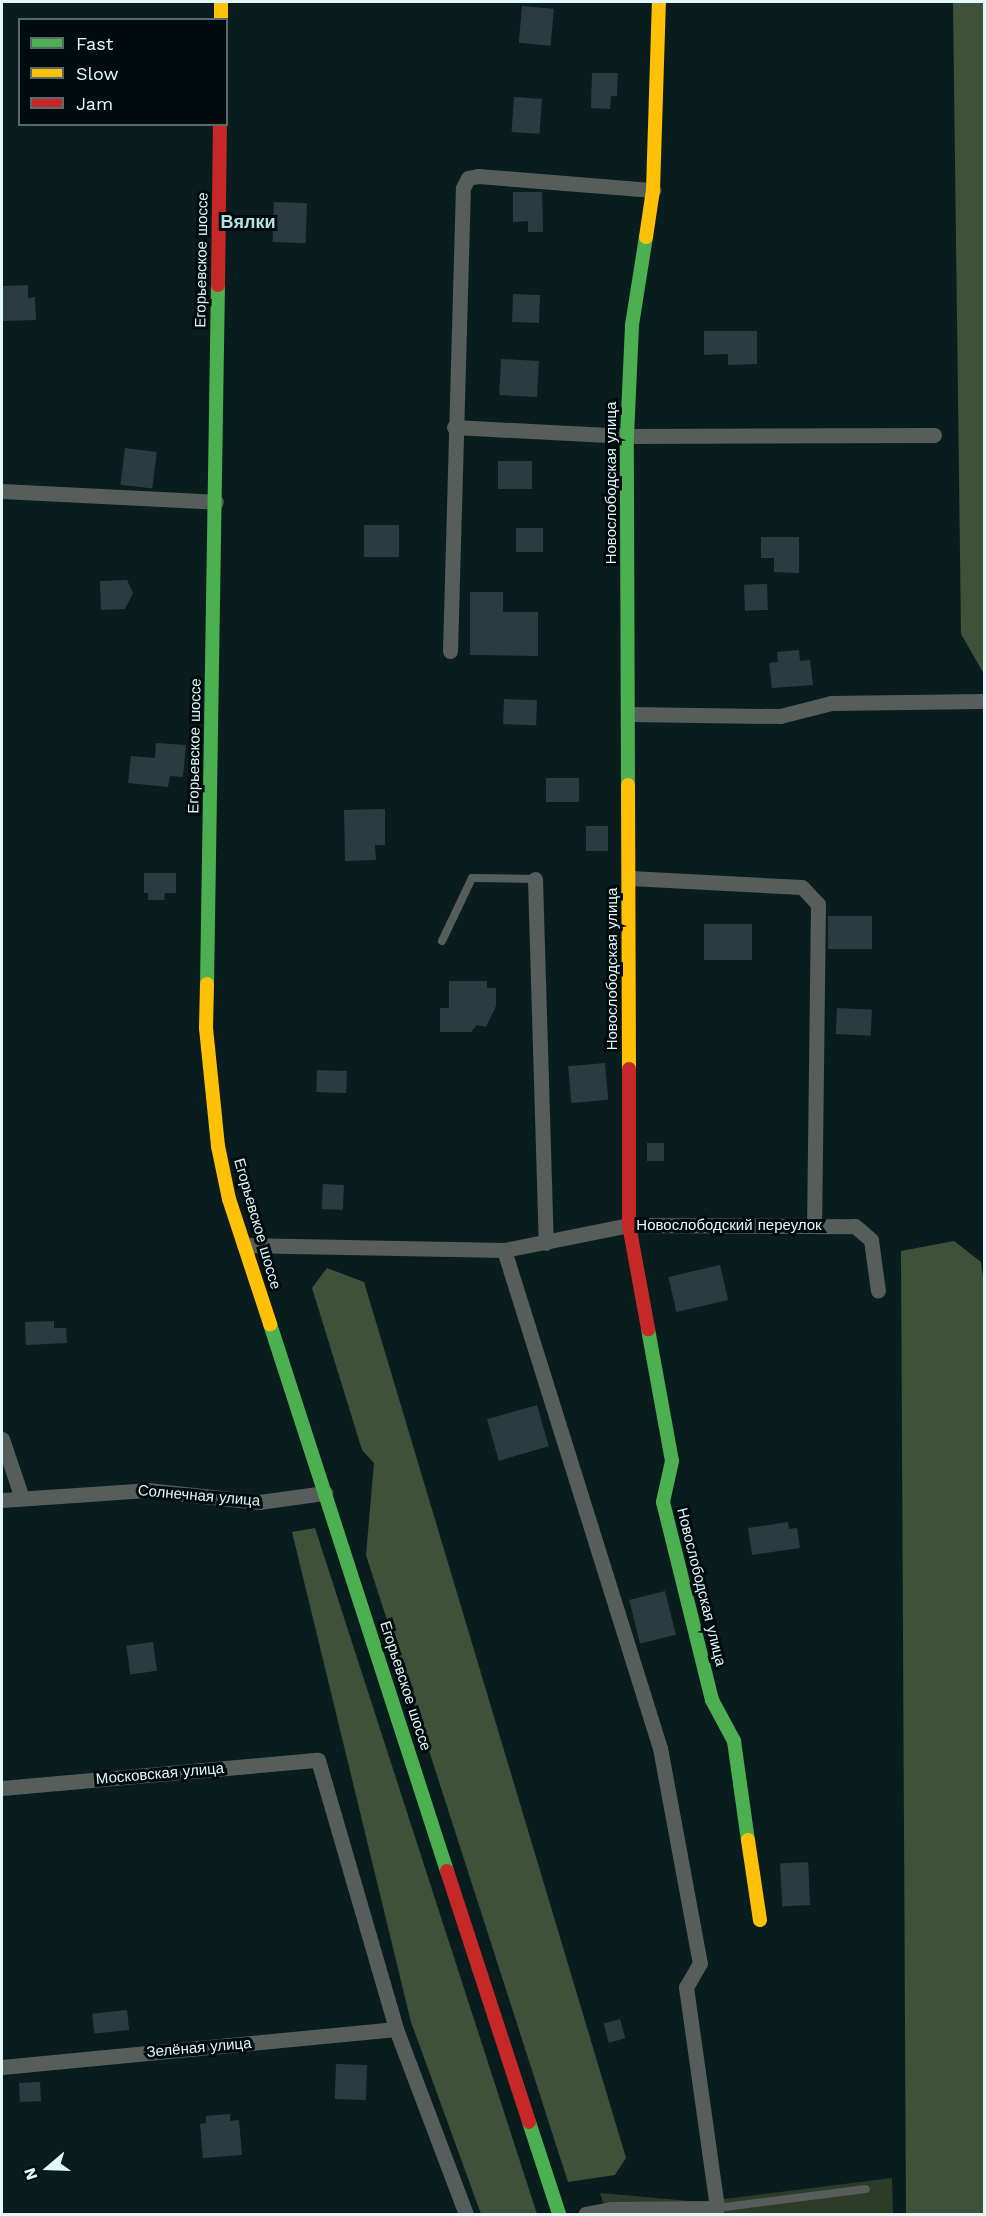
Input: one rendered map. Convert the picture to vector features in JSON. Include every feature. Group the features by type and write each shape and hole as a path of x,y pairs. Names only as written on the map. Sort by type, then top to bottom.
{"main road":[{"path":"221,2 221,18"},
{"name":"Новослободская улица","path":"659,2 652,190 632,325 627,436 630,878 629,1225 672,1461 663,1502 712,1700 734,1741 760,1920"},
{"name":"Егорьевское шоссе","path":"220,126 216,502 206,1028 223,1172 244,1245 559,2214"}],"street":[{"path":"450,651 454,427 463,188 468,178 652,190"},
{"path":"454,427 627,436 934,435"},
{"path":"2,491 216,502"},
{"path":"628,714 780,716 831,703 981,701"},
{"path":"630,878 802,887 818,904 814,1226"},
{"path":"535,879 546,1243"},
{"name":"Новослободский переулок","path":"244,1245 504,1250 629,1225 855,1226 872,1240 878,1291"},
{"path":"504,1250 660,1748 700,1963 686,1987 717,2208 611,2209 585,2214"},
{"path":"2,1439 22,1498"},
{"name":"Солнечная улица","path":"2,1500 147,1490 259,1502 325,1493"},
{"name":"Московская улица","path":"2,1788 318,1760 396,2029"},
{"path":"396,2029 466,2214"},
{"name":"Зелёная улица","path":"2,2067 396,2029"}],"lane":[{"path":"442,941 472,878 535,879"},
{"path":"717,2208 866,2189"}],"green space":[{"path":"953,2 984,2 984,674 961,634"},
{"path":"954,1241 981,1262 984,1286 984,2214 906,2214 901,1251"},
{"path":"327,1268 364,1282 626,2158 615,2175 568,2182 366,1555 374,1463 362,1450 312,1288"},
{"path":"315,1528 537,2214 481,2214 411,2022 292,1532"},
{"path":"892,2178 893,2214 607,2214 600,2193 701,2202"}],"building":[{"path":"522,6 554,9 551,46 519,43"},
{"path":"592,73 618,73 617,96 611,96 610,109 591,108"},
{"path":"514,97 542,99 539,134 512,132"},
{"path":"513,192 542,192 543,232 528,232 528,221 513,222"},
{"path":"274,202 307,203 306,243 273,242"},
{"path":"28,285 28,298 35,297 36,320 2,321 2,286"},
{"path":"513,294 540,295 539,323 512,322"},
{"path":"704,331 757,331 757,364 728,365 728,354 704,355"},
{"path":"501,359 539,361 537,397 499,395"},
{"path":"125,448 157,452 152,489 120,485"},
{"path":"498,461 532,461 532,489 498,489"},
{"path":"364,525 399,525 399,557 364,557"},
{"path":"516,528 543,528 543,552 516,552"},
{"path":"761,537 799,537 799,573 774,572 774,558 761,558"},
{"path":"127,580 133,593 125,609 101,610 100,581"},
{"path":"767,584 768,610 745,611 744,585"},
{"path":"470,592 503,592 503,612 538,612 538,656 470,655"},
{"path":"799,650 800,661 810,660 813,685 772,688 769,663 778,662 777,652"},
{"path":"504,699 537,700 536,725 503,724"},
{"path":"156,743 186,745 183,777 170,776 168,787 128,783 131,756 155,758"},
{"path":"546,778 579,778 579,802 546,802"},
{"path":"385,809 385,845 375,845 376,860 345,861 344,810"},
{"path":"586,826 608,826 608,851 586,851"},
{"path":"144,873 176,873 176,893 165,893 164,900 148,900 148,893 144,893"},
{"path":"828,916 872,916 872,949 828,949"},
{"path":"704,924 752,924 752,960 704,960"},
{"path":"449,981 487,981 487,988 496,988 496,1006 486,1027 477,1025 471,1032 440,1032 440,1008 449,1008"},
{"path":"837,1008 872,1010 871,1036 836,1034"},
{"path":"605,1063 608,1100 571,1103 568,1066"},
{"path":"317,1070 347,1071 346,1093 316,1092"},
{"path":"647,1143 664,1143 664,1161 647,1161"},
{"path":"323,1184 344,1185 343,1210 322,1209"},
{"path":"720,1265 728,1300 676,1312 668,1277"},
{"path":"54,1321 54,1328 66,1328 67,1343 26,1345 25,1322"},
{"path":"537,1405 549,1446 499,1461 487,1419"},
{"path":"788,1522 789,1529 797,1528 800,1548 752,1555 748,1528"},
{"path":"665,1591 676,1635 640,1644 629,1600"},
{"path":"153,1642 157,1671 130,1674 126,1646"},
{"path":"808,1862 810,1905 782,1906 780,1863"},
{"path":"127,2010 129,2030 94,2034 92,2014"},
{"path":"620,2019 625,2038 609,2043 604,2023"},
{"path":"336,2064 367,2065 366,2100 335,2099"},
{"path":"40,2082 41,2101 20,2102 19,2083"},
{"path":"230,2114 230,2121 239,2120 242,2155 203,2158 200,2124 206,2123 206,2116"}],"traffic: fast":[{"path":"628,785 627,436 632,325 646,237"},
{"path":"207,984 218,285"},
{"path":"270,1324 447,1871"},
{"path":"648,1329 672,1461 663,1502 712,1700 734,1741 748,1840"},
{"path":"529,2122 559,2214"}],"traffic: slow":[{"path":"221,2 221,18"},
{"path":"646,237 653,190 659,2"},
{"path":"628,785 629,1069"},
{"path":"207,984 206,1028 218,1146 229,1199 270,1324"},
{"path":"748,1840 760,1920"}],"traffic: jam":[{"path":"218,285 220,126"},
{"path":"629,1069 629,1225 648,1329"},
{"path":"447,1871 529,2122"}],"district":[{"name":"Вялки","path":"248,222"}]}
